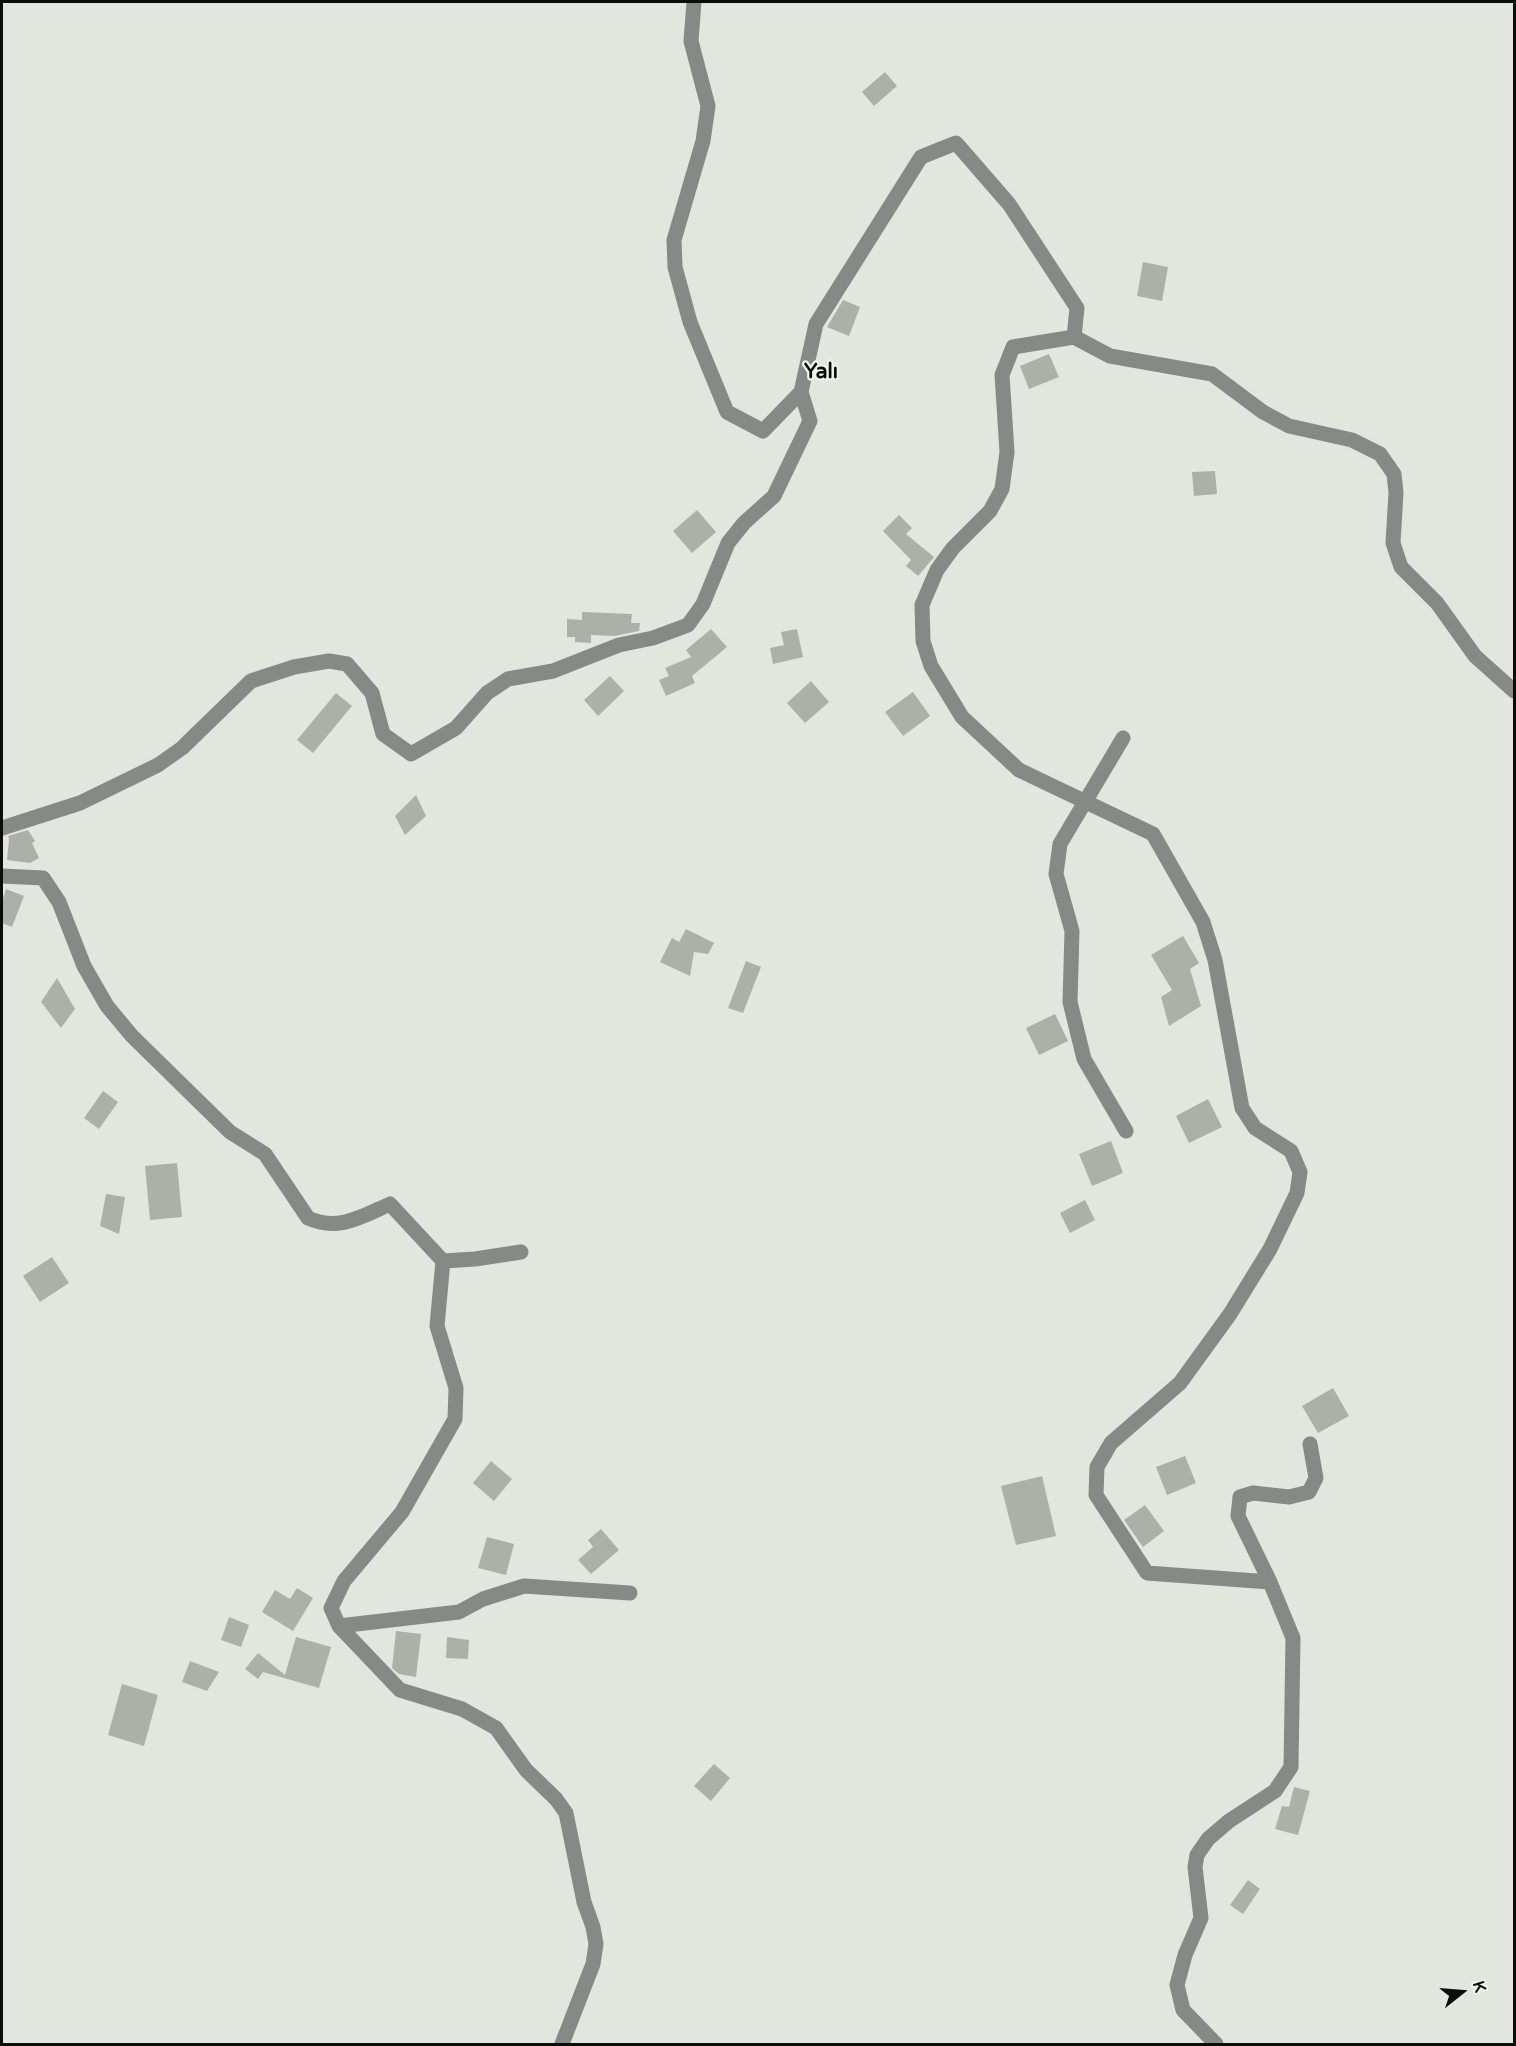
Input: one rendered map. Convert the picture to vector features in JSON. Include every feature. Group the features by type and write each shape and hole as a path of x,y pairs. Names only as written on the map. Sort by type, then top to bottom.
{"street":[{"path":"694,2 691,41 708,106 703,141 674,240 675,267 690,322 726,412 763,431 801,392"},
{"path":"2,828 80,803 158,765 182,748 251,681 294,667 329,661 347,664 372,693 383,734 411,754 456,728 487,693 508,679 553,671 620,645 653,638 688,625 703,604 728,543 744,523 774,496 810,421 801,392 816,324 921,157 956,143 1009,204 1077,308 1074,337"},
{"path":"1270,1582 1147,1573 1096,1495 1096,1467 1112,1443 1180,1383 1230,1314 1270,1249 1297,1193 1300,1172 1291,1151 1255,1128 1242,1108 1215,960 1203,922 1153,834 1019,770 962,717 931,666 924,641 922,605 937,570 953,548 990,511 1002,489 1007,452 1002,375 1013,347 1074,337 1110,356 1212,374 1263,412 1289,426 1352,440 1380,454 1394,474 1396,493 1393,543 1401,567 1437,603 1475,656 1515,691"},
{"path":"1123,738 1060,844 1056,874 1072,931 1070,1002 1084,1059 1126,1131"},
{"path":"2,876 43,878 59,902 84,966 106,1006 132,1036 230,1132 265,1154 308,1218 320,1224 342,1224 390,1204 443,1261 437,1326 456,1388 455,1419 402,1512 344,1581 331,1608 339,1626 400,1690 462,1709 496,1728 526,1770 556,1799 566,1813 584,1902 596,1944 593,1964 562,2044"},
{"path":"443,1261 521,1252"},
{"path":"1216,2044 1183,2010 1177,1985 1185,1955 1201,1918 1195,1868 1197,1854 1208,1839 1229,1821 1275,1791 1291,1767 1293,1638 1270,1582 1238,1516 1240,1497 1253,1493 1289,1497 1309,1492 1316,1478 1310,1444"},
{"path":"339,1626 459,1612 483,1599 524,1586 630,1593"}],"building":[{"path":"885,72 897,86 874,106 862,92"},
{"path":"1143,262 1168,267 1162,301 1137,296"},
{"path":"843,300 860,307 849,336 827,327"},
{"path":"1049,354 1059,377 1029,389 1020,366"},
{"path":"1215,471 1217,494 1194,496 1192,472"},
{"path":"697,510 716,532 692,553 673,531"},
{"path":"899,515 912,528 906,534 934,557 918,576 906,566 911,560 883,531"},
{"path":"582,612 632,614 631,623 640,623 639,631 614,636 591,635 591,643 575,642 575,637 567,637 567,619 582,620"},
{"path":"711,629 727,647 692,676 695,683 666,696 659,680 669,676 665,668 691,657 686,650"},
{"path":"797,629 803,657 773,664 770,648 784,645 781,632"},
{"path":"610,676 624,691 598,716 584,700"},
{"path":"811,681 829,702 805,723 787,703"},
{"path":"913,692 930,716 903,736 885,712"},
{"path":"336,693 352,706 313,753 297,740"},
{"path":"416,795 426,816 405,835 395,816"},
{"path":"28,830 35,841 32,843 39,858 30,863 7,860 8,836"},
{"path":"6,889 24,896 12,927 2,923 2,901"},
{"path":"686,929 714,943 708,954 694,952 690,976 660,962 672,938 679,942"},
{"path":"1183,936 1199,963 1190,969 1201,1006 1169,1026 1161,997 1172,990 1151,955"},
{"path":"746,961 761,967 743,1013 728,1008"},
{"path":"57,978 75,1009 61,1028 41,1002"},
{"path":"1055,1014 1068,1041 1039,1055 1026,1028"},
{"path":"103,1091 118,1102 99,1129 84,1118"},
{"path":"1208,1099 1222,1127 1189,1143 1176,1116"},
{"path":"1111,1141 1123,1173 1092,1186 1079,1154"},
{"path":"177,1163 182,1217 150,1220 145,1166"},
{"path":"106,1194 125,1197 119,1234 100,1226"},
{"path":"1085,1200 1095,1220 1070,1233 1060,1213"},
{"path":"52,1257 69,1283 40,1302 23,1276"},
{"path":"1333,1388 1349,1416 1318,1433 1302,1406"},
{"path":"1185,1456 1196,1483 1167,1495 1156,1467"},
{"path":"491,1461 512,1479 494,1501 473,1483"},
{"path":"1042,1476 1056,1536 1016,1545 1001,1486"},
{"path":"1145,1505 1164,1531 1143,1547 1124,1520"},
{"path":"601,1529 619,1550 591,1574 578,1560 593,1547 588,1540"},
{"path":"487,1537 514,1544 506,1575 478,1568"},
{"path":"297,1588 313,1598 293,1631 262,1612 275,1590 290,1599"},
{"path":"229,1617 249,1625 241,1647 221,1640"},
{"path":"396,1631 421,1634 416,1677 399,1674 392,1668"},
{"path":"296,1637 331,1647 319,1688 263,1672 258,1679 245,1669 258,1653 285,1675"},
{"path":"447,1637 469,1640 468,1659 446,1658"},
{"path":"190,1661 219,1672 207,1691 182,1682"},
{"path":"122,1684 158,1695 144,1746 108,1735"},
{"path":"714,1764 730,1778 711,1801 694,1786"},
{"path":"1294,1787 1310,1791 1298,1835 1275,1829 1282,1806 1289,1807"},
{"path":"1248,1880 1260,1889 1243,1914 1230,1905"}],"district":[{"name":"Yalı","path":"821,372"}]}
